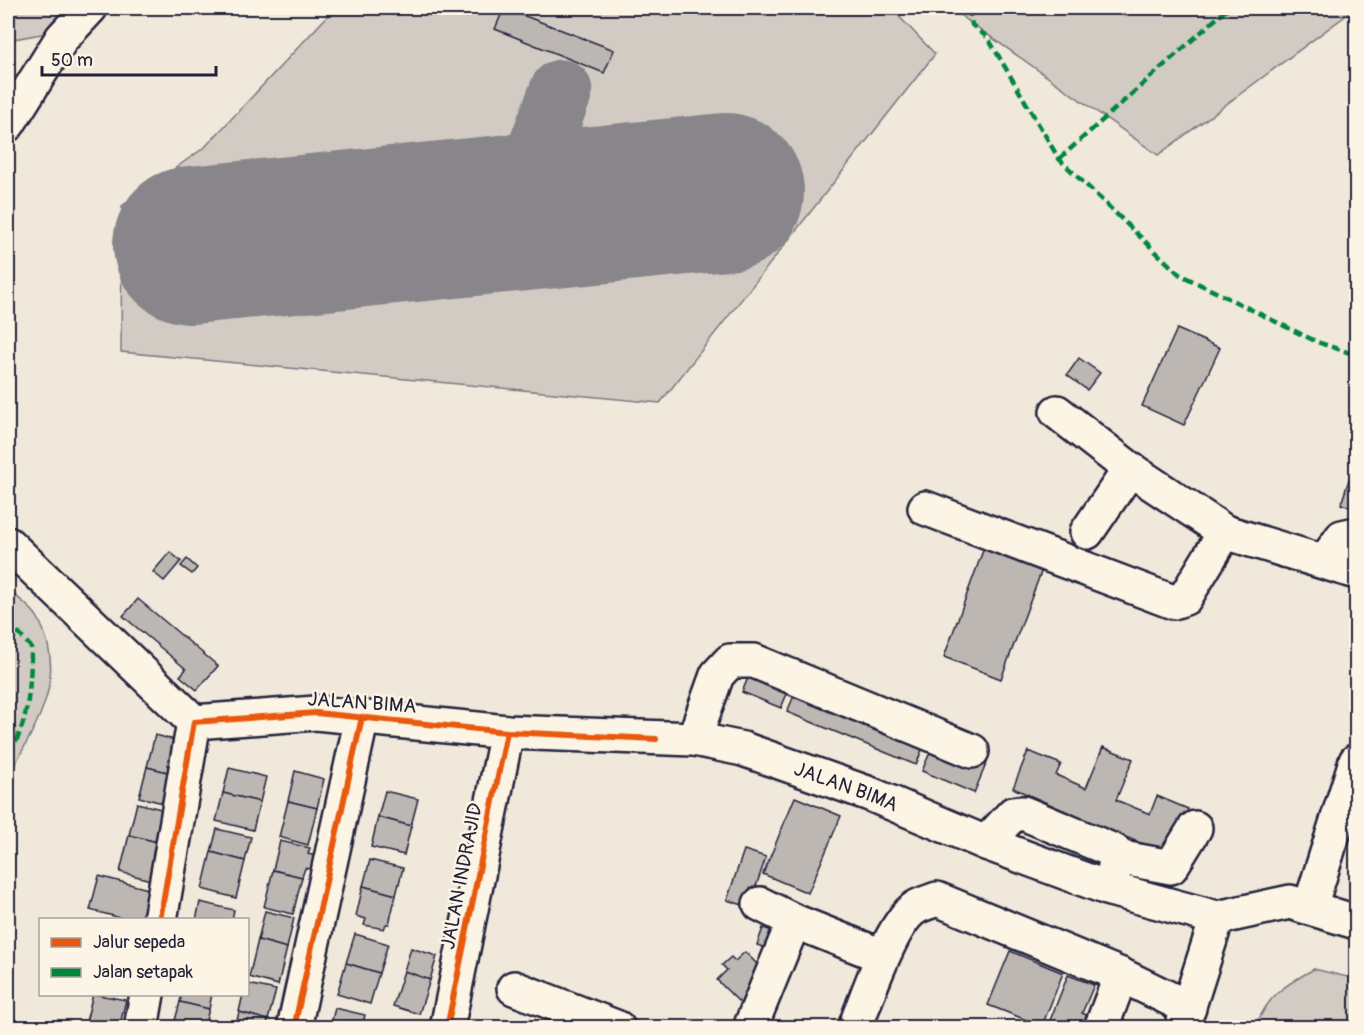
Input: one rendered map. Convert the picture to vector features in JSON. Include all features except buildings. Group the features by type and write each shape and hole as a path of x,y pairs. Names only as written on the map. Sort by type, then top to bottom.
{"street":[{"path":"8,124 63,38 90,8"},
{"path":"1057,412 1130,469 1225,532 1356,572"},
{"path":"1087,532 1130,469"},
{"path":"925,508 1173,602 1185,598 1225,532"},
{"path":"1325,561 1342,537 1356,534"},
{"path":"8,544 194,722 160,918"},
{"path":"694,739 717,675 730,661 754,661 972,752"},
{"name":"JALAN BIMA","path":"194,722 316,713 507,732 694,739 743,749 870,794 986,843 1110,889 1217,918 1290,902 1356,922"},
{"path":"294,1028 362,717"},
{"name":"JALAN INDRAJID","path":"447,1028 507,732"},
{"path":"1310,907 1351,798 1356,761"},
{"path":"986,843 1013,814 1023,813 1109,847 1117,857 1171,867 1195,828"},
{"path":"1110,889 1117,857"},
{"path":"855,1028 882,956 913,908 937,899 1121,975 1185,1018 1217,918"},
{"path":"760,904 794,921 882,956"},
{"path":"750,1028 794,921"},
{"path":"1101,1028 1121,975"},
{"path":"514,988 569,1019 618,1028"},
{"path":"141,1028 147,996"}],"shaded area":[{"path":"8,8 106,8 47,33 8,40"},
{"path":"335,8 891,8 935,54 660,403 121,352 122,206 205,147"},
{"path":"950,8 1356,8 1158,155"},
{"path":"8,589 38,618 47,640 51,662 50,682 38,720 8,778"},
{"path":"1314,969 1356,979 1356,1027 1256,1027 1265,1007 1279,992"}],"taxiway":[{"path":"515,212 561,91"}],"runway":[{"path":"192,245 725,192"}],"marked path":[{"path":"969,8 972,25 988,38 1059,159 1179,274 1317,342 1356,355"},
{"path":"1059,159 1228,8"},
{"path":"8,622 31,647 25,717 8,755"}],"cycle path":[{"path":"160,918 194,722 316,713 507,732 656,739"},
{"path":"294,1028 362,717"},
{"path":"447,1028 507,732"}]}
